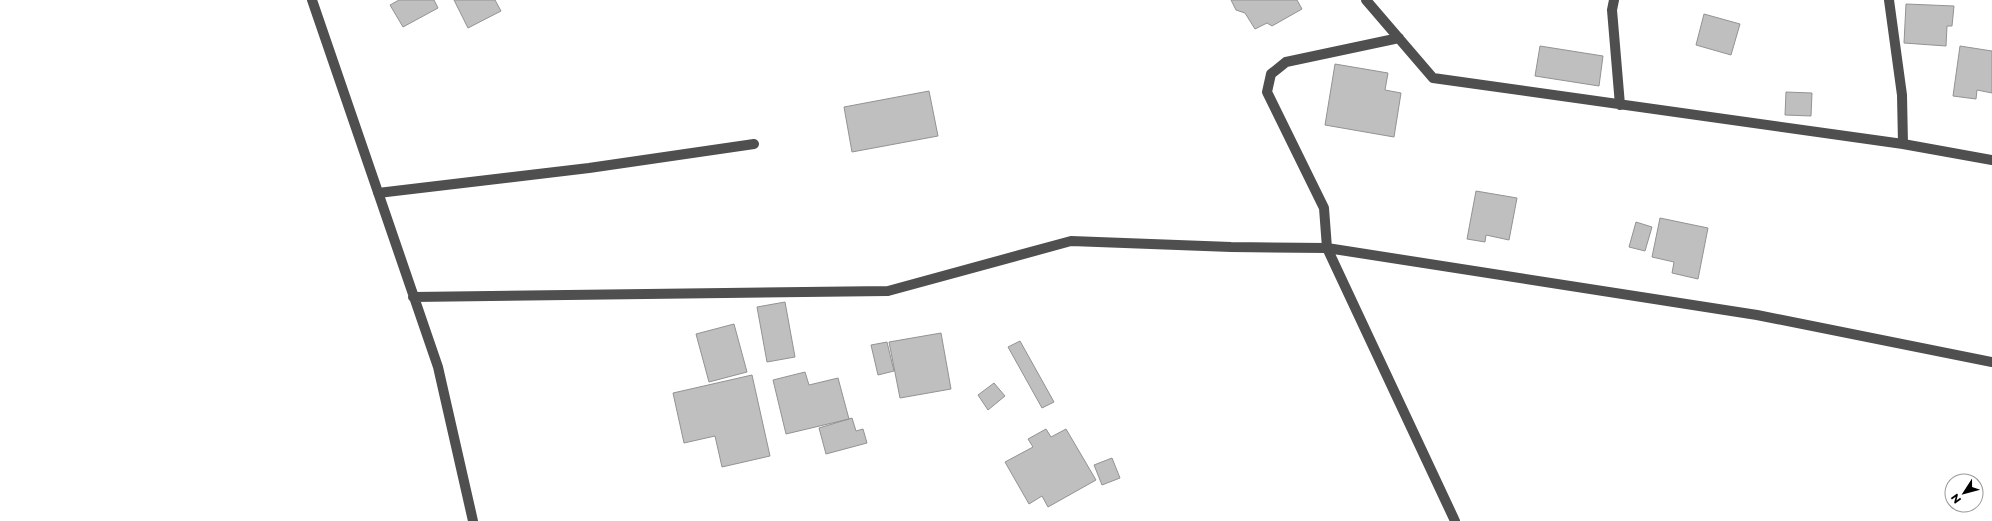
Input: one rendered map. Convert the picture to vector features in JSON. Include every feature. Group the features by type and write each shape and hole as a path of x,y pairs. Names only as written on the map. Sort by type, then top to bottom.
{"street":[{"path":"312,0 438,367 473,521"},
{"path":"1366,0 1433,78 1903,144 1992,160"},
{"path":"1614,0 1612,10 1620,105"},
{"path":"1889,0 1902,95 1903,144"},
{"path":"1399,38 1286,62 1271,74 1267,92 1324,208 1327,248 1455,521"},
{"path":"378,193 589,168 754,144"},
{"path":"413,297 888,291 1071,241 1231,248 1327,248 1756,315 1992,362"}],"building":[{"path":"399,0 434,0 438,8 403,27 390,5"},
{"path":"454,0 495,0 501,11 468,28"},
{"path":"1231,0 1297,0 1302,9 1272,26 1267,23 1255,29 1245,13 1236,10"},
{"path":"1906,4 1954,6 1952,26 1947,26 1946,46 1904,43"},
{"path":"1704,14 1740,24 1731,55 1696,45"},
{"path":"1540,46 1603,56 1599,86 1535,76"},
{"path":"1960,46 1992,51 1992,93 1977,90 1976,99 1953,96"},
{"path":"1335,64 1388,73 1385,90 1401,93 1394,137 1325,125"},
{"path":"929,91 938,136 852,152 844,107"},
{"path":"1786,92 1812,93 1811,116 1785,115"},
{"path":"1476,191 1517,198 1509,240 1486,235 1485,242 1467,239"},
{"path":"1660,218 1708,228 1698,279 1672,273 1674,262 1652,257"},
{"path":"1636,222 1652,227 1645,251 1629,247"},
{"path":"785,302 795,357 767,362 757,307"},
{"path":"734,324 747,372 709,382 696,334"},
{"path":"941,333 951,389 900,398 889,342"},
{"path":"1020,341 1054,402 1042,408 1008,347"},
{"path":"887,342 894,371 878,375 871,345"},
{"path":"805,372 809,385 838,378 849,419 786,434 773,380"},
{"path":"752,375 770,456 722,467 715,436 684,443 673,393"},
{"path":"994,383 1005,396 988,410 978,395"},
{"path":"852,418 856,431 863,429 867,443 826,454 819,428"},
{"path":"1046,429 1051,437 1066,429 1096,480 1048,507 1042,496 1029,504 1005,462 1033,447 1028,439"},
{"path":"1112,458 1120,478 1102,485 1094,465"}]}
